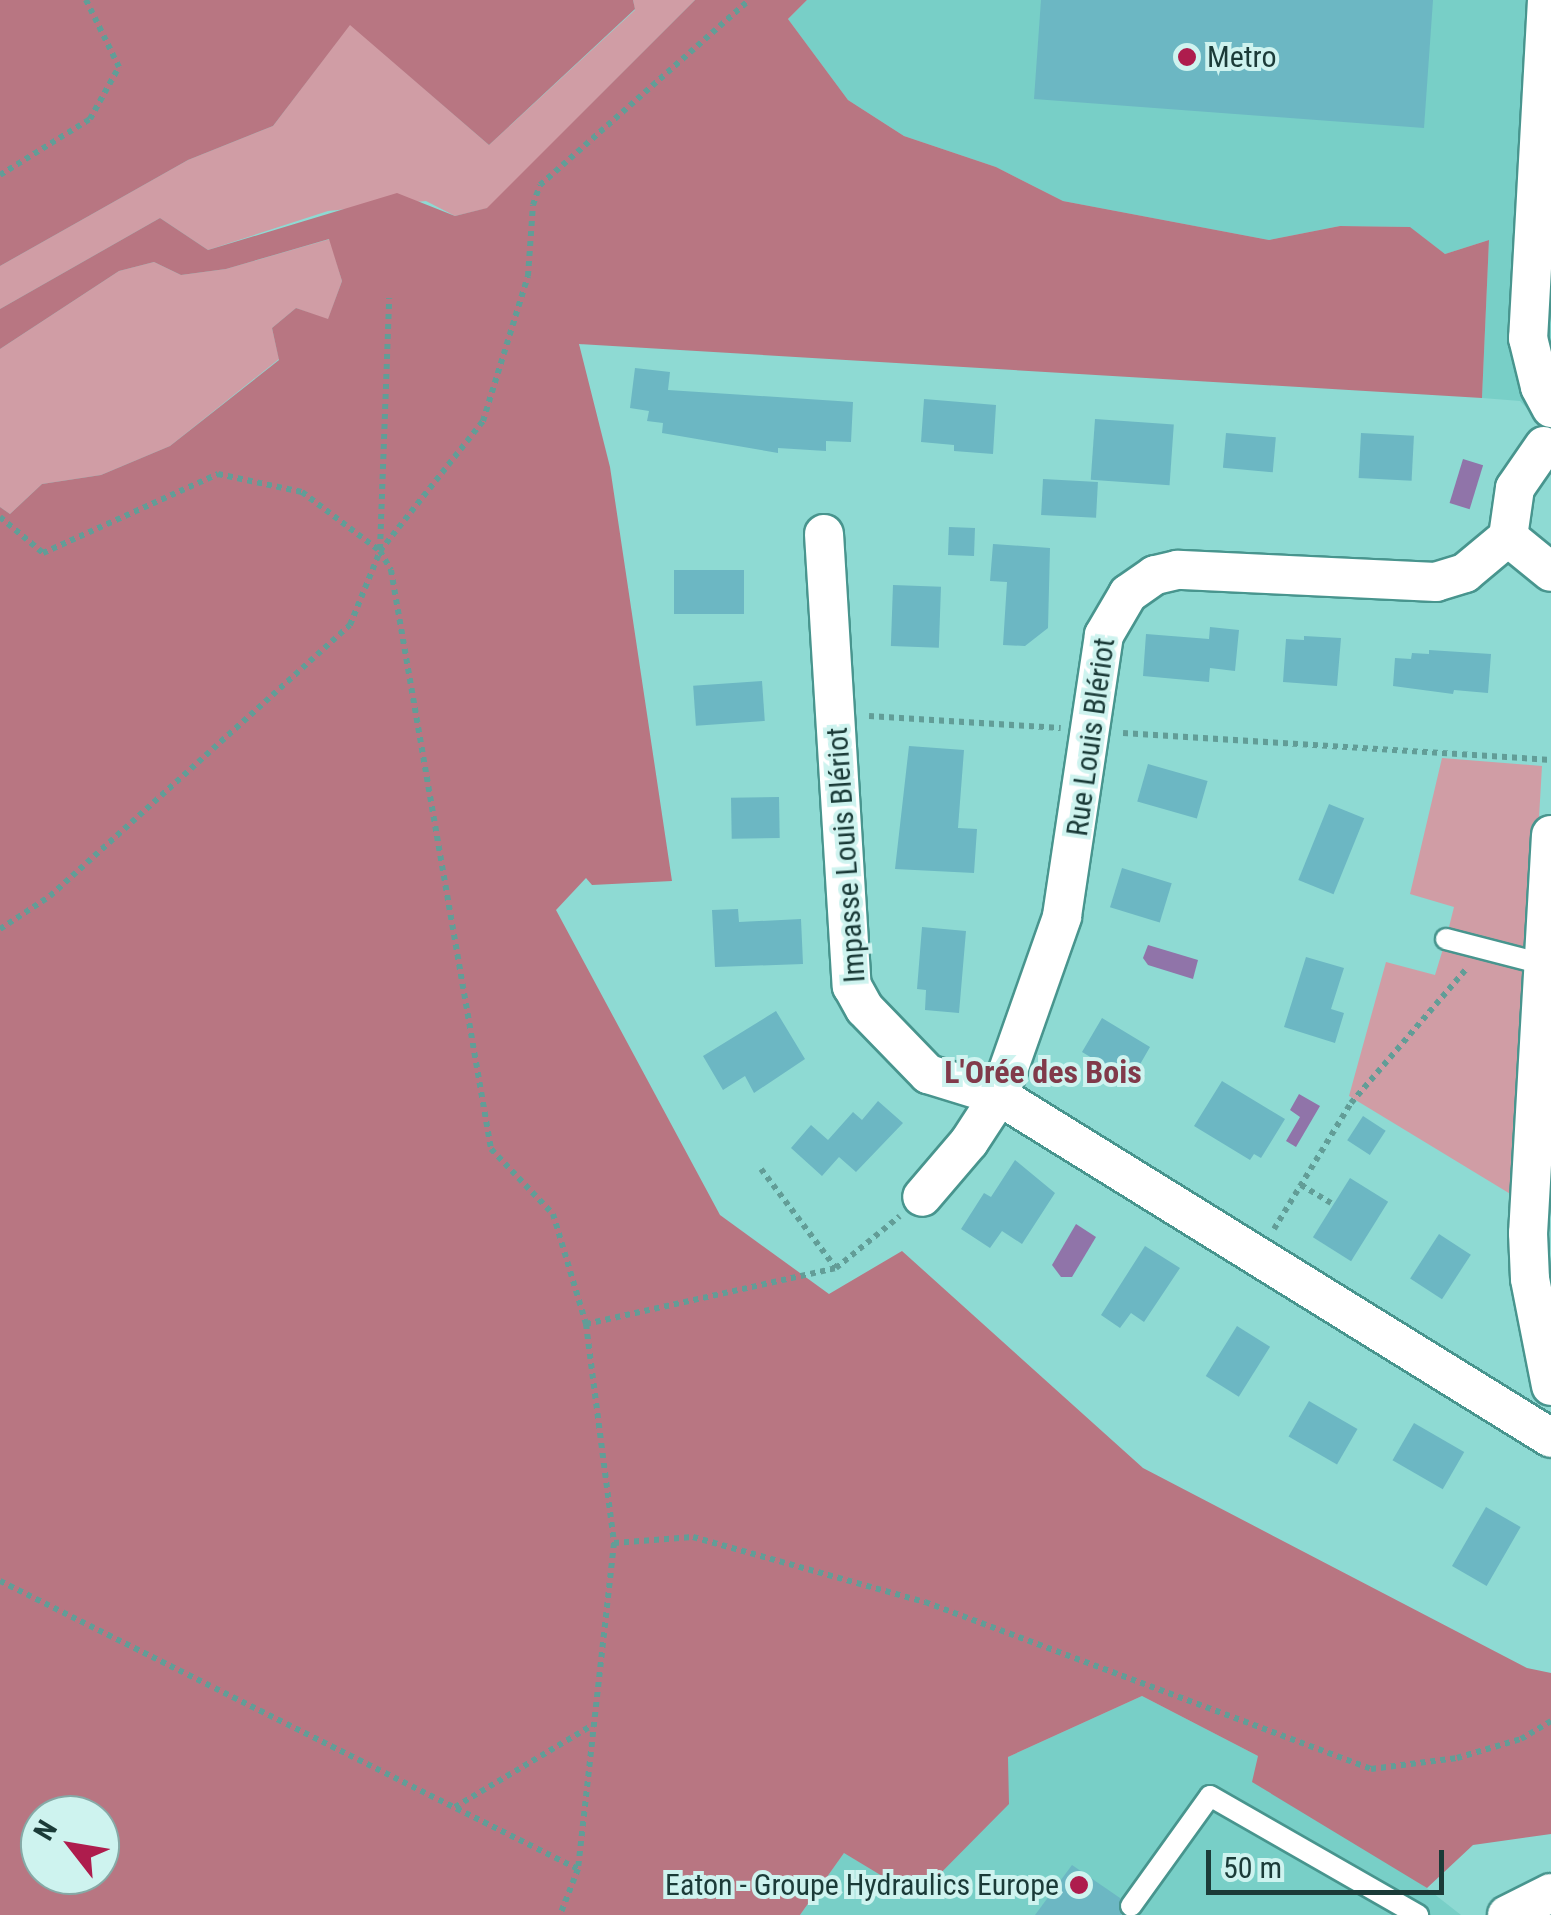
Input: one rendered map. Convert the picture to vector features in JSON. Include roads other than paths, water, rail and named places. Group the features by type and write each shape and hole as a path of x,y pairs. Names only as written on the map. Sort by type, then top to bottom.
{"street":[{"path":"1547,0 1528,338 1540,388 1551,408"},
{"path":"1544,446 1515,488 1508,537 1551,572"},
{"name":"Impasse Louis Blériot","path":"824,534 855,994 928,1074 999,1096"},
{"name":"Rue Louis Blériot","path":"922,1197 969,1142 999,1096 1062,917 1108,624 1128,594 1155,575 1177,570 1436,582 1464,573 1508,537"},
{"path":"1551,835 1528,1232 1532,1291 1551,1386"},
{"path":"999,1096 1551,1438"},
{"path":"1507,1915 1551,1893"}],"lane":[{"path":"1446,939 1543,964"},
{"path":"1130,1906 1210,1796 1418,1915"}],"place":[{"name":"Metro","path":"1187,57"},
{"name":"Eaton - Groupe Hydraulics Europe","path":"1079,1885"}],"district":[{"name":"L'Orée des Bois","path":"1043,1072"}]}
